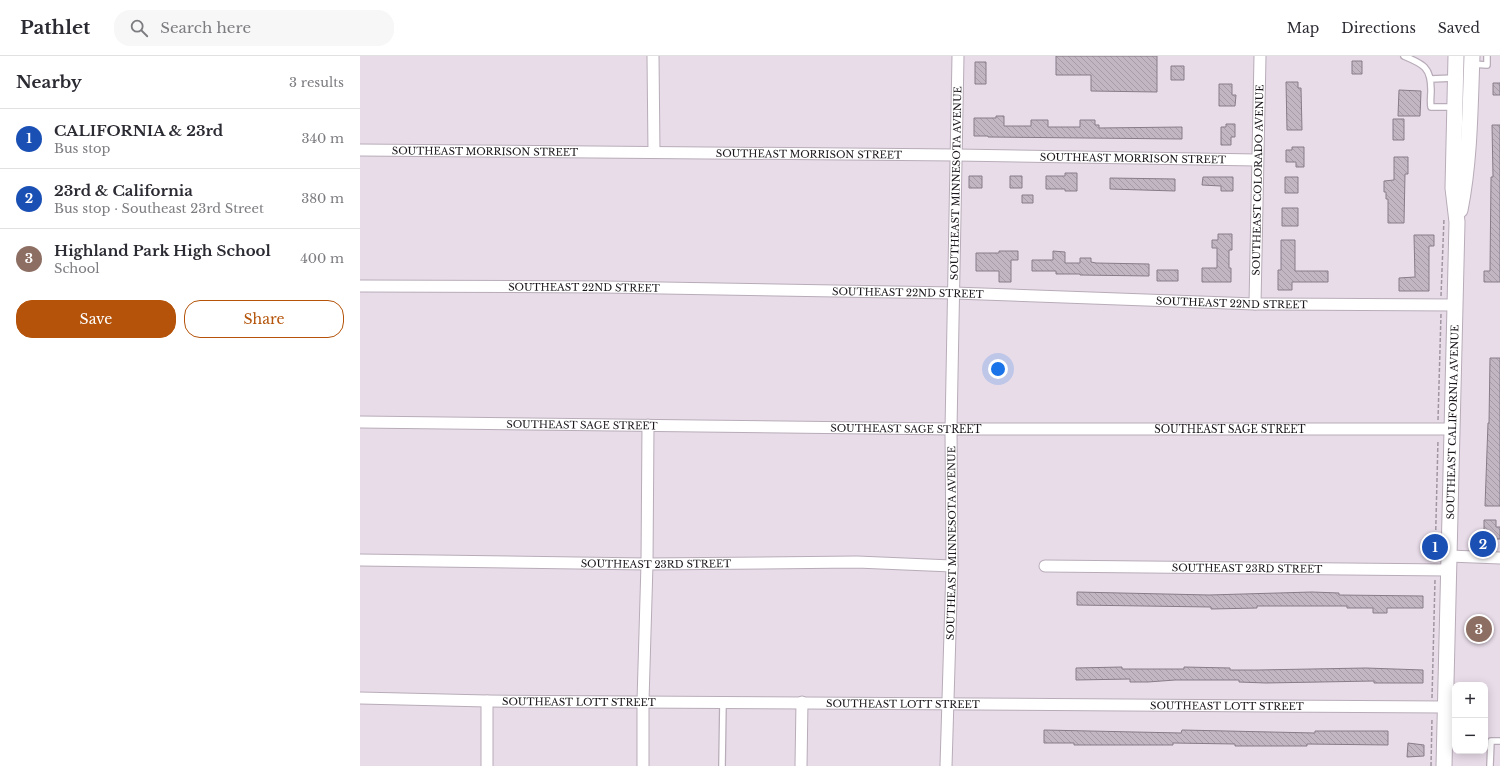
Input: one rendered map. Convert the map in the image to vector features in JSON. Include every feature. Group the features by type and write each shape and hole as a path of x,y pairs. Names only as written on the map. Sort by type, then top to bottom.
{"main road":[{"name":"SOUTHEAST CALIFORNIA AVENUE","path":"1456,56 1453,188 1457,222"},
{"name":"SOUTHEAST CALIFORNIA AVENUE","path":"1444,766 1439,707 1444,566 1448,305 1457,222 1464,191 1469,132 1471,60"}],"street":[{"path":"653,56 654,152"},
{"name":"SOUTHEAST MINNESOTA AVENUE","path":"946,766 952,566 951,429 958,56"},
{"name":"SOUTHEAST COLORADO AVENUE","path":"1255,304 1260,56"},
{"name":"SOUTHEAST MORRISON STREET","path":"360,150 956,155 1257,160"},
{"name":"SOUTHEAST 22ND STREET","path":"360,286 604,286 954,293 1255,304 1448,305"},
{"name":"SOUTHEAST SAGE STREET","path":"360,422 951,429 1445,429"},
{"path":"643,766 648,425"},
{"name":"SOUTHEAST 23RD STREET","path":"1045,566 1444,566 1500,558"},
{"name":"SOUTHEAST 23RD STREET","path":"360,560 647,564 857,562 952,566"},
{"name":"SOUTHEAST LOTT STREET","path":"360,698 487,701 1439,707"},
{"path":"487,701 487,766"},
{"path":"801,766 802,702"}],"lane":[{"path":"1404,56 1425,66 1428,70 1431,79 1431,107 1455,107"},
{"path":"1471,60 1487,65 1487,56"},
{"path":"1431,79 1455,78"},
{"path":"722,766 723,702"},
{"path":"1490,766 1491,741 1500,742"}],"path":[{"path":"1431,766 1439,707 1444,566 1448,305 1444,212"}],"building":[{"path":"1056,56 1157,56 1157,92 1091,91 1091,75 1056,75"},
{"path":"1352,61 1362,61 1362,74 1352,74"},
{"path":"975,62 986,62 986,84 975,84"},
{"path":"1171,66 1184,66 1184,80 1171,80"},
{"path":"1286,82 1298,82 1298,88 1301,88 1302,130 1287,130"},
{"path":"1493,83 1500,83 1500,95 1493,95"},
{"path":"1219,84 1232,84 1232,95 1236,95 1235,106 1219,106"},
{"path":"1399,90 1421,91 1420,116 1398,116"},
{"path":"996,116 1004,116 1004,126 1031,126 1031,120 1048,120 1048,127 1080,127 1080,120 1095,120 1095,125 1099,125 1099,128 1182,127 1182,139 974,136 974,118 996,118"},
{"path":"1393,119 1404,119 1404,140 1393,140"},
{"path":"1226,124 1235,124 1235,137 1231,137 1231,145 1221,145 1221,127 1226,127"},
{"path":"1492,125 1500,125 1500,282 1484,282 1484,271 1490,271 1491,177 1493,177"},
{"path":"1292,147 1304,147 1304,167 1296,167 1296,162 1286,162 1286,150 1292,150"},
{"path":"1394,157 1408,157 1408,174 1405,174 1404,223 1388,223 1388,199 1386,199 1386,192 1384,192 1384,181 1394,180"},
{"path":"1065,173 1077,173 1077,191 1065,191 1065,189 1046,189 1046,176 1065,176"},
{"path":"969,176 982,176 982,188 969,188"},
{"path":"1010,176 1022,176 1022,188 1010,188"},
{"path":"1203,177 1233,177 1233,191 1221,191 1221,186 1202,185"},
{"path":"1285,177 1298,177 1298,193 1285,193"},
{"path":"1110,178 1175,179 1175,191 1110,189"},
{"path":"1022,195 1033,195 1033,203 1022,203"},
{"path":"1282,208 1298,208 1298,226 1282,226"},
{"path":"1218,234 1232,234 1232,250 1229,250 1231,282 1202,282 1202,268 1217,268 1217,248 1212,248 1212,240 1218,240"},
{"path":"1414,235 1434,235 1434,246 1429,246 1429,291 1399,291 1399,278 1415,277"},
{"path":"1281,240 1295,240 1295,271 1328,271 1328,282 1292,282 1292,290 1278,290 1278,270 1281,270"},
{"path":"999,251 1018,251 1018,260 1011,260 1011,282 999,282 999,271 976,271 976,253 999,253"},
{"path":"1053,251 1065,252 1065,263 1080,263 1080,258 1091,258 1091,262 1096,263 1149,264 1149,276 1056,274 1056,271 1032,271 1032,260 1053,260"},
{"path":"1157,270 1178,270 1178,281 1157,281"},
{"path":"1490,358 1500,358 1500,506 1485,506"},
{"path":"1484,520 1496,520 1496,527 1500,527 1500,539 1484,539"},
{"path":"1077,592 1209,595 1312,592 1339,593 1339,595 1423,596 1423,608 1387,608 1387,613 1373,613 1373,608 1347,608 1347,606 1257,606 1257,608 1211,609 1211,607 1077,605"},
{"path":"1122,667 1122,669 1184,669 1184,667 1230,668 1230,670 1366,668 1423,670 1423,683 1374,683 1374,681 1266,683 1239,682 1239,680 1130,682 1130,679 1076,680 1076,668"},
{"path":"1044,730 1181,733 1182,730 1315,733 1315,731 1388,731 1388,745 1307,744 1307,746 1235,746 1235,744 1173,743 1173,745 1074,745 1074,743 1044,743"},
{"path":"1408,743 1424,745 1424,756 1407,757"}],"place":[{"name":"23rd & California","path":"1483,544"},
{"name":"CALIFORNIA & 23rd","path":"1435,547"},
{"name":"Highland Park High School","path":"1479,629"}]}
